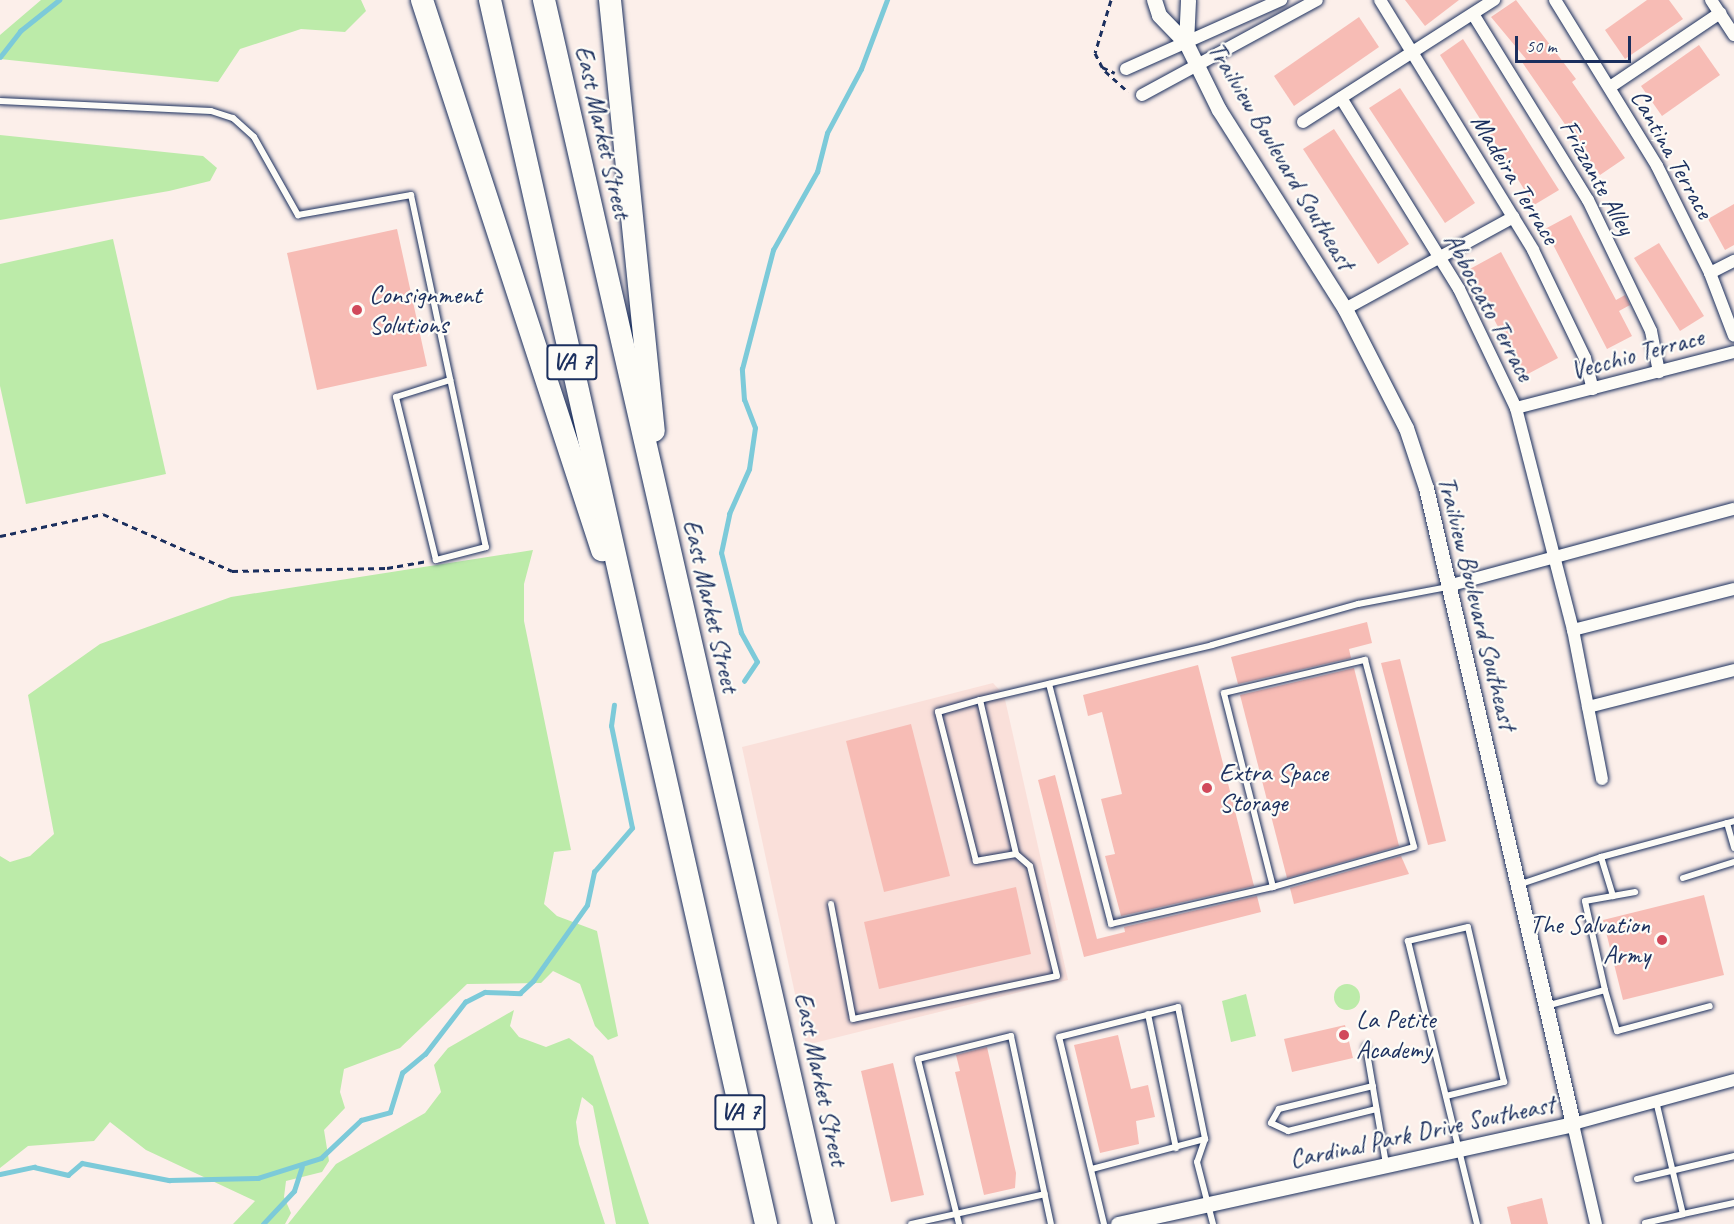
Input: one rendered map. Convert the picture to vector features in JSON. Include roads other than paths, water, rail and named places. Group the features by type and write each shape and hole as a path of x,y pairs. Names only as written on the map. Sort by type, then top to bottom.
{"highway":[{"path":"422,0 562,442 633,636"},
{"name":"VA 7","path":"490,0 766,1224"},
{"name":"East Market Street","path":"544,0 824,1224"},
{"path":"610,0 664,531"},
{"path":"810,1164 841,1224"}],"street":[{"name":"Trailview Boulevard Southeast","path":"1154,0 1159,15 1186,43 1197,67 1345,309 1406,428 1448,586 1596,1224"},
{"name":"Trailview Boulevard Southeast","path":"1186,43 1188,0"},
{"path":"1126,69 1281,0"},
{"path":"1142,95 1317,0"},
{"name":"Madeira Terrace","path":"1380,0 1514,217 1585,358 1593,389"},
{"path":"1303,122 1413,54 1494,0"},
{"name":"Cantina Terrace","path":"1555,0 1610,87 1710,273 1734,336"},
{"path":"1711,0 1734,35"},
{"path":"1610,87 1720,13"},
{"name":"Frizzante Alley","path":"1473,14 1588,200 1652,331 1659,372"},
{"name":"Abboccato Terrace","path":"1341,98 1438,254 1516,408 1573,630 1602,779"},
{"path":"1345,309 1438,254 1514,217"},
{"path":"1710,273 1734,261"},
{"name":"Vecchio Terrace","path":"1516,408 1734,352"},
{"path":"1448,586 1555,554 1734,509"},
{"path":"1573,630 1734,589"},
{"path":"1588,707 1734,670"},
{"name":"Cardinal Park Drive Southeast","path":"1118,1224 1573,1124 1734,1080"}],"lane":[{"path":"0,101 211,111 232,118 254,137 298,215 411,195 486,547 436,560 396,397 450,380"},
{"path":"1016,854 976,861 938,711 1358,604 1448,586"},
{"path":"1049,684 1111,924 1273,887 1414,847 1365,660 1224,693 1273,887"},
{"path":"831,904 853,1019 1057,976 1030,866 1016,854 980,700"},
{"path":"1518,885 1601,857 1731,822 1734,848"},
{"path":"1601,857 1613,896"},
{"path":"1683,878 1734,862"},
{"path":"1635,892 1585,901 1605,990 1617,1031 1710,1006"},
{"path":"1446,1096 1504,1082 1468,927 1408,941 1477,1224"},
{"path":"1545,1006 1605,990"},
{"path":"1104,1224 1059,1037 1178,1007 1205,1139 1197,1162 1213,1224"},
{"path":"1148,1014 1176,1148"},
{"path":"959,1224 918,1059 1011,1036 1052,1224"},
{"path":"1366,1047 1386,1164"},
{"path":"1373,1086 1278,1109 1271,1124 1288,1131 1376,1109"},
{"path":"1656,1101 1683,1214"},
{"path":"1092,1170 1205,1139"},
{"path":"1637,1179 1734,1156"},
{"path":"911,1224 957,1216 1045,1194"},
{"path":"1645,1223 1734,1203"}],"waterway":[{"path":"0,57 20,31 59,0"},
{"path":"744,681 757,662 741,633 721,553 729,514 749,469 755,428 744,400 742,369 773,250 817,172 827,133 861,69 887,0"},
{"path":"0,1174 34,1167 68,1175 82,1163 169,1180 258,1178 321,1158 361,1120 390,1112 402,1073 425,1054 465,1002 485,992 520,993 533,981 587,905 594,872 632,828 611,726 614,705"},
{"path":"263,1224 294,1191 302,1167"}],"place":[{"name":"Consignment Solutions","path":"357,310"},
{"name":"Extra Space Storage","path":"1207,788"},
{"name":"The Salvation Army","path":"1662,940"},
{"name":"La Petite Academy","path":"1344,1035"}]}
